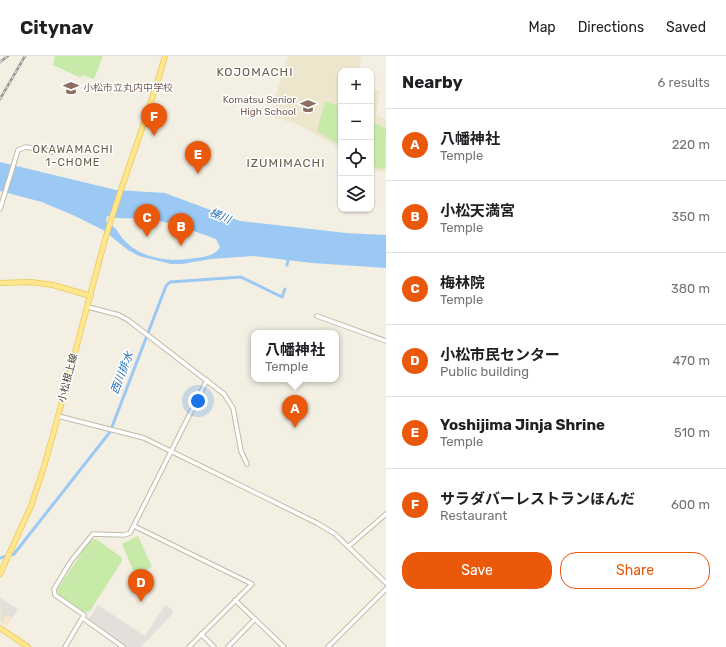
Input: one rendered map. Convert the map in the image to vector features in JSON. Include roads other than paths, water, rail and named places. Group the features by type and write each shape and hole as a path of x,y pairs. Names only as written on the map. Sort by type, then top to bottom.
{"main road":[{"name":"小松根上線","path":"1,571 39,482 91,296 105,240 125,178 154,98 166,56"},
{"path":"0,283 31,282 54,284 91,296"},
{"path":"0,628 28,647"}],"street":[{"path":"1,208 16,154 21,147 52,152 59,148"},
{"path":"88,307 119,315 150,336 224,394 233,408 241,451 247,464"},
{"path":"317,316 386,341"},
{"path":"65,647 84,620 84,615 55,595 54,589 89,537 93,534 124,535 130,533 207,380"},
{"path":"58,416 144,438 317,523 336,534 386,583"},
{"path":"349,546 386,514"},
{"path":"134,526 252,584 189,647"},
{"path":"328,647 386,589"},
{"path":"236,600 284,647"},
{"path":"228,647 255,619"},
{"path":"84,620 123,647"},
{"path":"201,634 214,647"}],"water":[{"name":"梯川","path":"0,162 116,190 165,193 240,221 346,233 386,235 386,268 312,263 253,256 171,264 139,256 128,250 103,230 75,216 42,202 0,191","holes":["107,216 148,219 170,223 216,239 220,247 212,254 198,258 178,260 151,256 134,249 124,240 114,227 106,222"]}],"waterway":[{"name":"西川排水","path":"287,265 289,257"},
{"name":"西川排水","path":"0,558 14,554 110,432 166,286 170,282 241,277 282,297 285,289"}],"railway":[{"path":"0,62 8,56"},
{"path":"0,99 25,56"}],"place":[{"name":"小松市立丸内中学校","path":"71,88"},
{"name":"Komatsu Senior High School","path":"308,106"},
{"name":"サラダバーレストランほんだ","path":"154,136"},
{"name":"Yoshijima Jinja Shrine","path":"198,174"},
{"name":"梅林院","path":"147,237"},
{"name":"小松天満宮","path":"181,246"},
{"name":"八幡神社","path":"295,428"},
{"name":"小松市民センター","path":"141,602"}],"district":[{"name":"KOJOMACHI","path":"255,72"},
{"name":"OKAWAMACHI 1-CHOME","path":"73,155"},
{"name":"IZUMIMACHI","path":"286,163"}]}
